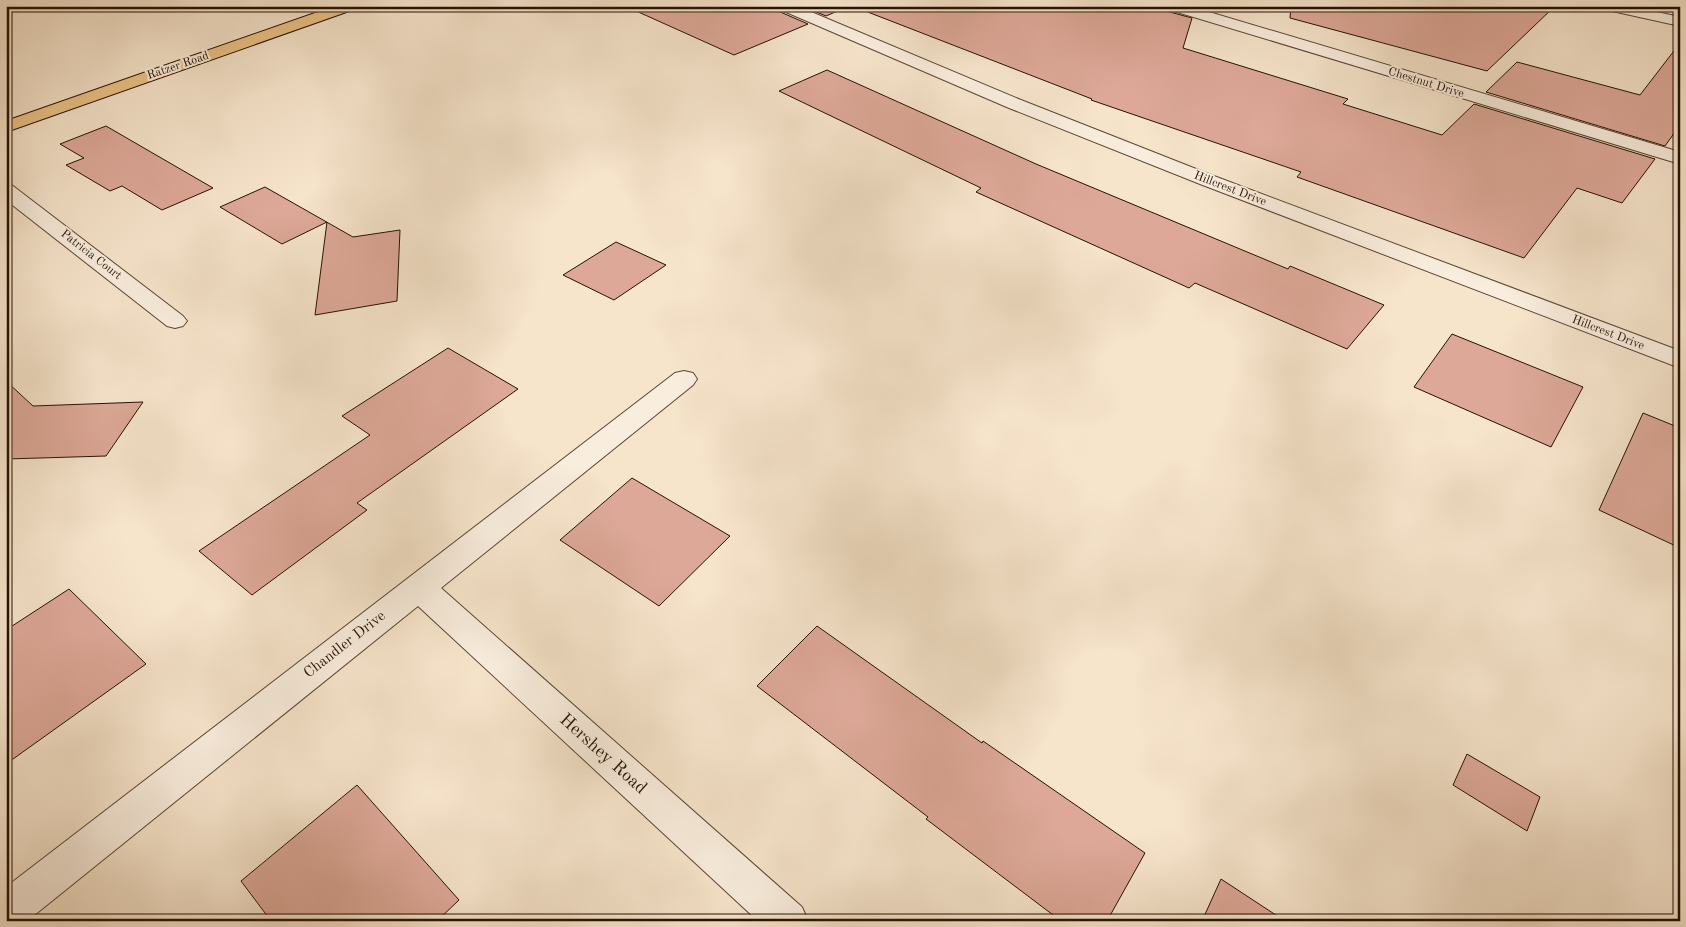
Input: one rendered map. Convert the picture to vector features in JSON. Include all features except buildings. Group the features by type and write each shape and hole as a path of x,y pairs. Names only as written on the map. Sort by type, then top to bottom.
{"main road":[{"name":"Ratzer Road","path":"6,127 350,6"}],"street":[{"name":"Hillcrest Drive","path":"784,6 1015,104 1189,173 1680,360"},
{"name":"Chestnut Drive","path":"1172,6 1680,158"},
{"path":"1608,6 1680,22"},
{"name":"Patricia Court","path":"6,190 175,321"},
{"name":"Chandler Drive","path":"6,912 684,379"},
{"name":"Hershey Road","path":"419,587 788,921"}]}
